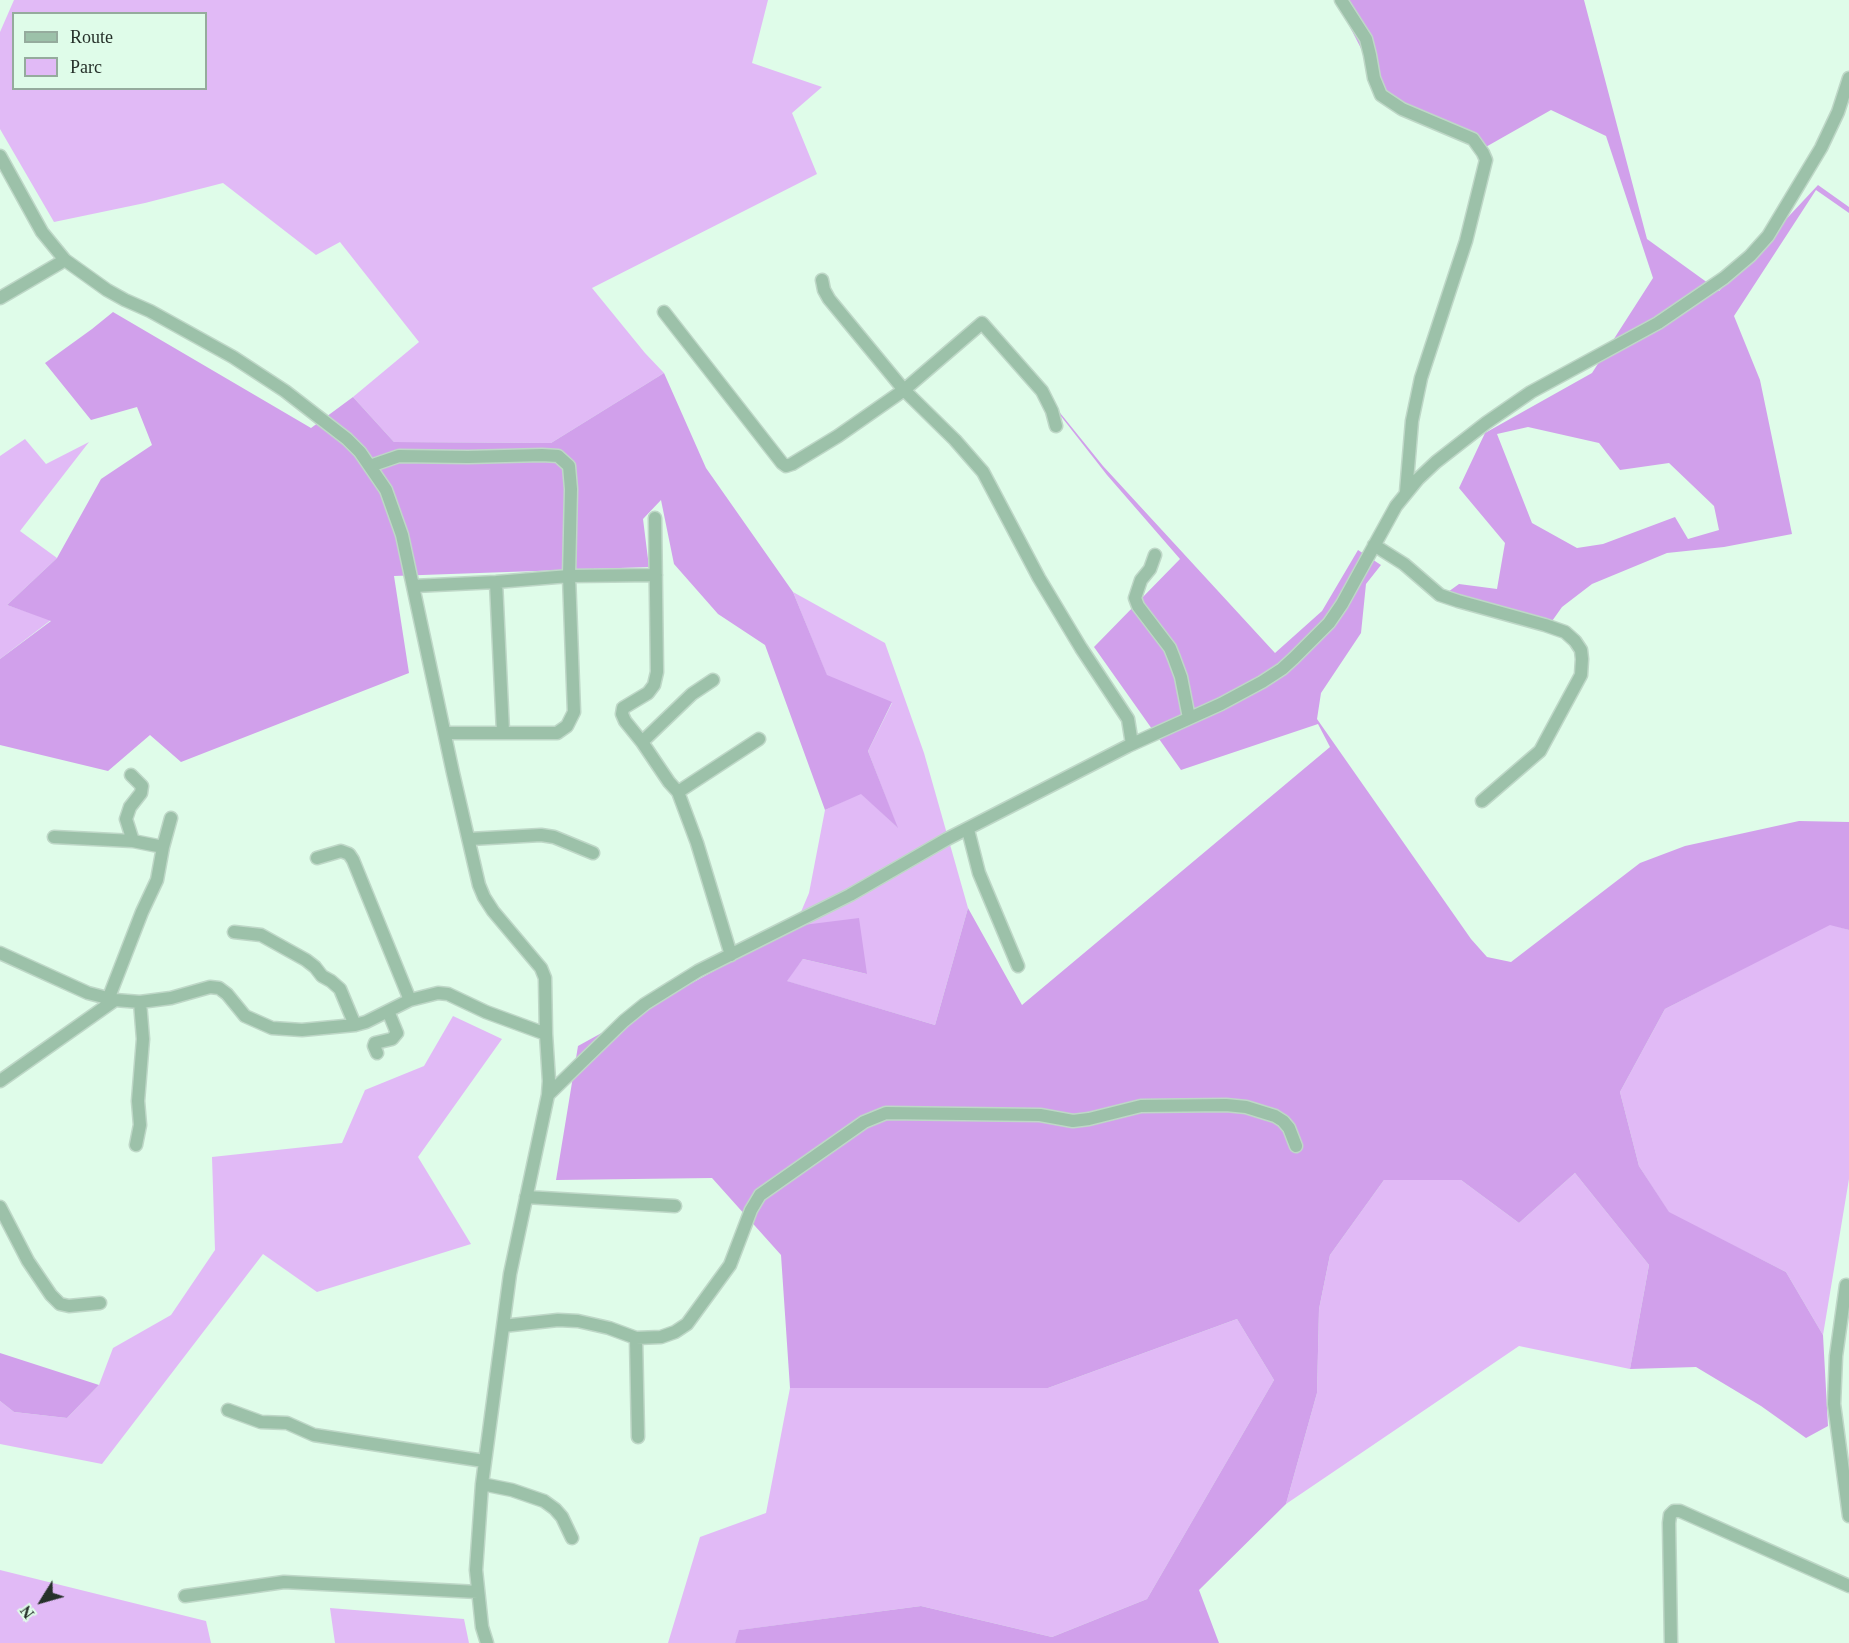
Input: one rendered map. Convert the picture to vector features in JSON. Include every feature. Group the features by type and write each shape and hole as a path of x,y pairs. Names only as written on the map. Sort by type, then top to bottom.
{"street":[{"path":"1341,0 1366,39 1374,78 1381,95 1402,110 1473,140 1483,153 1485,160 1466,241 1421,378 1412,421 1406,492"},
{"path":"548,1095 645,1004 698,971 850,895 947,839 1132,744 1221,704 1262,682 1294,658 1329,623 1342,604 1396,506 1406,492 1436,462 1508,407 1558,375 1658,322 1724,278 1750,256 1773,228 1821,148 1838,112 1849,78"},
{"path":"0,156 38,225 65,260 124,300 150,311 232,357 285,391 347,439 370,466 386,490 402,535 476,873 484,897 505,927 541,968 545,978 548,1095 510,1274 484,1461 476,1570 482,1627 487,1643"},
{"path":"0,298 65,260"},
{"path":"822,280 829,299 904,390 955,440 983,472 1039,578 1081,648 1128,719 1132,744"},
{"path":"664,312 786,466 838,436 904,390 982,323 1042,391 1052,411 1056,426"},
{"path":"370,466 399,456 558,456 569,466 571,489 569,576 574,712 567,726 557,733 444,733"},
{"path":"655,518 657,672 654,685 648,693 623,708 622,714 678,792 697,843 730,955"},
{"path":"1374,544 1404,564 1440,595 1565,632 1581,650 1581,675 1540,751 1482,801"},
{"path":"1155,555 1150,569 1141,580 1135,598 1138,606 1170,648 1181,677 1189,718"},
{"path":"414,586 569,576 656,575"},
{"path":"496,582 502,732"},
{"path":"642,742 692,694 713,680"},
{"path":"678,792 759,739"},
{"path":"131,775 142,786 141,793 130,807 126,819 133,841"},
{"path":"0,1081 112,998 142,912 157,880 171,818"},
{"path":"968,830 979,873 1018,966"},
{"path":"470,839 541,835 554,837 593,853"},
{"path":"54,837 133,841 163,847"},
{"path":"316,858 341,851 349,854 353,860 410,1000"},
{"path":"234,932 261,935 315,967 322,976 332,981 340,989 355,1025"},
{"path":"0,953 88,993 112,998 140,1002 171,998 210,987 219,988 245,1016 272,1028 302,1030 355,1025 366,1022 410,1000 438,993 448,994 486,1012 546,1034"},
{"path":"136,1145 140,1125 138,1101 143,1039 140,1002"},
{"path":"377,1053 375,1043 392,1039 397,1034 388,1011"},
{"path":"503,1326 558,1320 578,1321 609,1328 636,1338 661,1337 675,1332 687,1324 730,1265 753,1206 764,1191 864,1122 886,1113 1040,1115 1073,1120 1089,1119 1141,1106 1226,1105 1246,1107 1275,1116 1289,1128 1296,1146"},
{"path":"526,1197 675,1206"},
{"path":"0,1207 28,1261 51,1295 60,1304 69,1306 100,1303"},
{"path":"1846,1285 1836,1356 1834,1404 1849,1516"},
{"path":"636,1338 638,1437"},
{"path":"228,1410 261,1422 287,1423 314,1435 484,1461"},
{"path":"482,1484 512,1490 544,1501 562,1517 572,1538"},
{"path":"1671,1643 1669,1522 1670,1515 1674,1511 1680,1511 1849,1586"},
{"path":"185,1596 284,1582 478,1592"}],"green space":[{"path":"14,0 768,0 752,63 822,87 792,113 817,174 592,288 664,373 551,443 394,442 353,397 419,342 340,242 316,255 223,183 145,203 54,222 0,129 0,32"},
{"path":"25,439 46,464 89,442 20,531 57,558 7,605 51,620 0,659 0,456"},
{"path":"793,592 885,643 924,753 968,908 935,1025 786,981 803,959 867,974 795,926 809,893 825,810 861,793 897,827 868,751 892,703 827,676"},
{"path":"1830,924 1849,930 1849,1179 1823,1335 1786,1272 1669,1213 1639,1166 1620,1092 1665,1009"},
{"path":"453,1016 502,1039 418,1157 471,1244 317,1292 263,1254 102,1464 0,1444 0,1401 14,1412 67,1418 99,1385 113,1348 171,1315 215,1250 212,1157 342,1143 365,1090 424,1066"},
{"path":"1575,1173 1649,1265 1630,1369 1519,1346 1286,1504 1317,1393 1319,1309 1330,1255 1384,1180 1461,1180 1519,1223"},
{"path":"1237,1319 1274,1380 1147,1599 1052,1637 921,1606 740,1630 735,1643 668,1643 700,1537 766,1513 790,1388 1048,1388"},
{"path":"0,1570 206,1621 211,1643 0,1643"},
{"path":"330,1608 464,1619 469,1643 335,1643"}],"shaded area":[{"path":"1336,0 1584,0 1647,239 1719,291 1818,185 1849,207 1849,213 1816,190 1734,316 1760,380 1792,534 1724,547 1667,553 1592,584 1562,607 1545,631 1441,597 1459,584 1497,589 1505,543 1459,488 1485,433 1592,373 1653,278 1606,136 1551,110 1484,148 1383,91","holes":["1528,427 1599,443 1620,470 1669,463 1714,506 1719,530 1688,539 1675,517 1603,544 1577,548 1532,523 1497,434"]},
{"path":"113,312 311,428 353,397 394,442 551,443 664,373 706,468 793,592 827,675 892,702 868,751 898,828 861,794 825,810 765,645 718,614 674,564 661,500 643,519 649,567 394,576 409,673 181,762 150,735 108,771 0,745 0,659 51,621 7,605 57,558 101,479 152,445 137,407 91,420 45,363"},
{"path":"1006,346 1103,466 1275,653 1322,611 1358,550 1381,565 1366,584 1361,633 1321,693 1317,719 1471,939 1487,957 1511,962 1640,863 1685,846 1799,821 1849,822 1849,930 1830,925 1665,1009 1620,1092 1639,1166 1669,1212 1786,1272 1823,1335 1828,1426 1806,1438 1761,1406 1696,1367 1630,1369 1649,1265 1575,1173 1519,1223 1461,1180 1384,1180 1330,1255 1319,1309 1317,1393 1286,1504 1199,1590 1219,1643 735,1643 739,1630 921,1606 1052,1637 1147,1599 1274,1380 1237,1319 1048,1388 790,1388 781,1255 712,1178 556,1180 578,1046 795,926 859,918 867,974 803,959 787,981 935,1025 968,908 1022,1005 1330,747 1318,724 1181,770 1094,647 1180,559 1107,475"},
{"path":"0,1353 99,1385 67,1418 14,1412 0,1401"}]}
